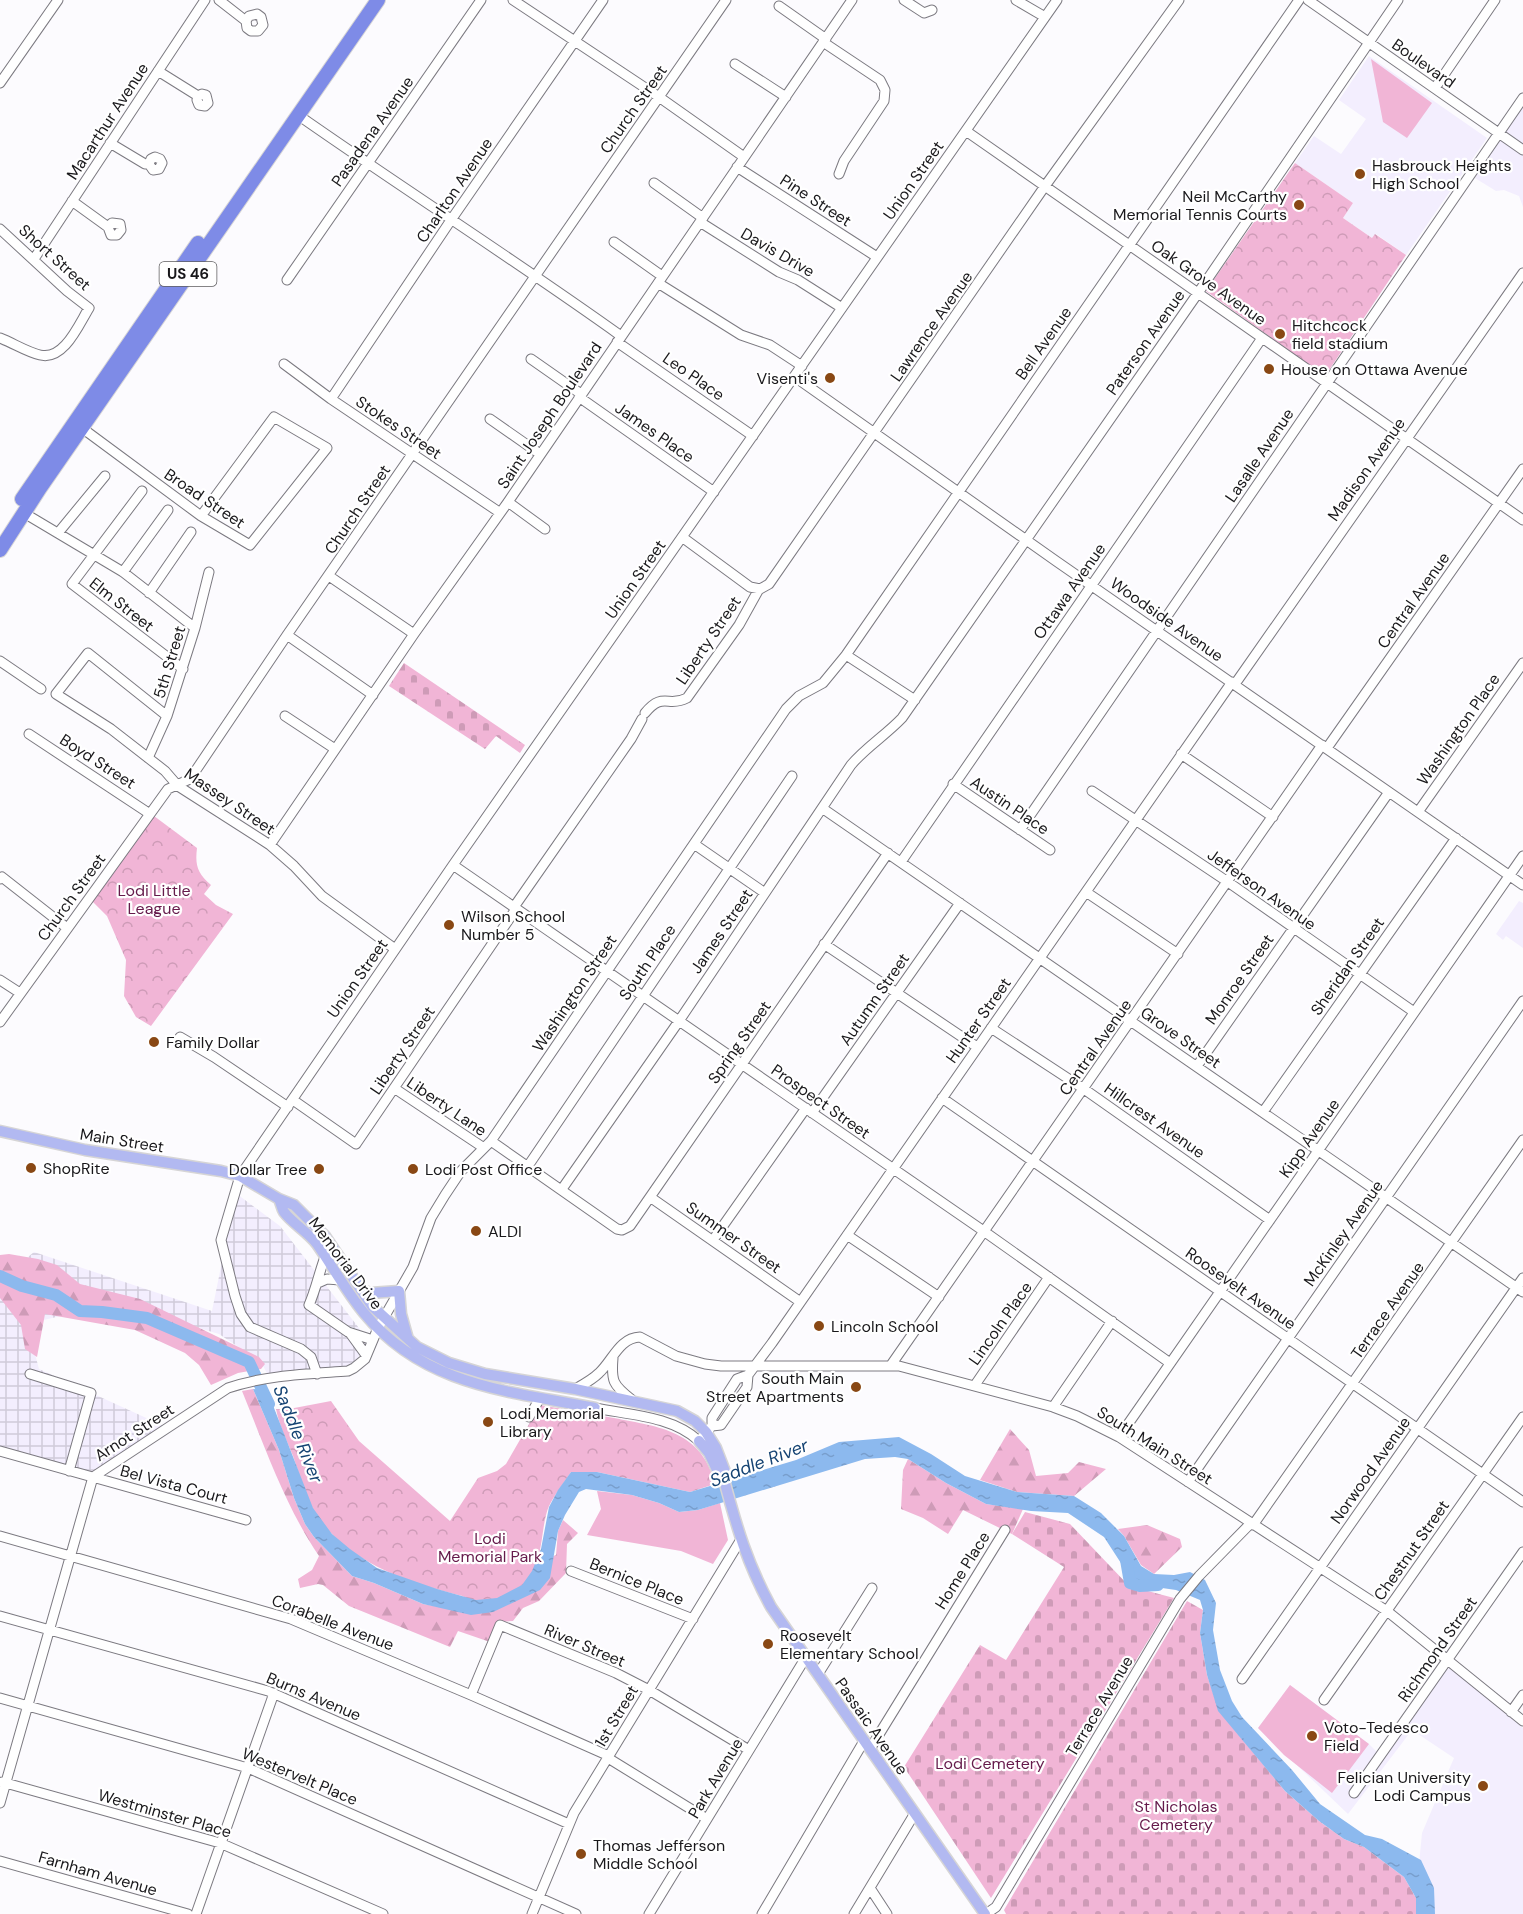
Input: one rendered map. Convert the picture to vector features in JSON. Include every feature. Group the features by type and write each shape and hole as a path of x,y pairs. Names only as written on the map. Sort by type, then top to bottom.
{"highway":[{"name":"US 46","path":"0,533 62,439 367,0"},
{"name":"US 46","path":"0,549 378,0"}],"main road":[{"name":"Main Street","path":"0,1131 85,1150 240,1176"},
{"name":"Memorial Drive","path":"240,1176 279,1199 294,1204 313,1222 334,1248 381,1324 412,1357 444,1374 483,1387 595,1408"},
{"name":"Memorial Drive","path":"279,1199 285,1213 305,1230 363,1312 435,1357 466,1369 546,1386 631,1399 686,1415 706,1433"},
{"path":"361,1290 371,1293 399,1291 401,1314 408,1340"},
{"name":"Passaic Avenue","path":"706,1433 709,1453 720,1476 725,1477 740,1541 766,1597 986,1914"}],"street":[{"path":"0,82 58,0"},
{"name":"Macarthur Avenue","path":"34,259 205,0"},
{"path":"219,0 246,21"},
{"name":"Pasadena Avenue","path":"287,280 481,0"},
{"path":"513,0 576,40 744,157"},
{"name":"Charlton Avenue","path":"331,399 603,0"},
{"name":"Church Street","path":"0,1022 168,789 190,779 726,0"},
{"name":"Saint Joseph Boulevard","path":"270,845 852,0"},
{"path":"904,0 924,13 933,10"},
{"path":"1016,0 1045,17"},
{"name":"Union Street","path":"317,1374 311,1357 301,1349 250,1327 241,1314 221,1240 240,1176 453,865 1057,0"},
{"name":"Lawrence Avenue","path":"759,589 769,584 1045,186 1179,0"},
{"name":"Bell Avenue","path":"804,694 823,683 846,655 1299,0"},
{"name":"Boulevard","path":"1308,0 1523,150"},
{"name":"Paterson Avenue","path":"915,700 1398,0"},
{"path":"1435,88 1495,0"},
{"path":"779,6 880,80 885,90 884,101 844,161 839,174"},
{"path":"735,64 786,97"},
{"path":"158,71 198,96"},
{"name":"Lasalle Avenue","path":"1020,830 1523,98"},
{"name":"Leo Place","path":"298,115 367,164 536,275 619,339 753,436"},
{"name":"Oak Grove Avenue","path":"966,131 1523,520"},
{"path":"110,142 145,164 149,164"},
{"name":"Pine Street","path":"737,167 878,257"},
{"name":"Davis Drive","path":"654,183 701,220 779,272 798,280 842,308"},
{"path":"72,201 108,227"},
{"name":"Short Street","path":"0,228 67,291 90,308 64,347 52,354 40,355 0,338"},
{"path":"614,242 660,279 741,335 770,345 802,366"},
{"name":"Madison Avenue","path":"1233,683 1523,273"},
{"name":"Ottawa Avenue","path":"901,862 1262,338"},
{"name":"James Place","path":"531,359 714,492"},
{"name":"Stokes Street","path":"284,364 331,399 499,512"},
{"name":"Woodside Avenue","path":"795,377 1523,885"},
{"name":"Broad Street","path":"82,428 201,516 250,545 327,448 274,417 201,516"},
{"path":"490,418 540,453"},
{"name":"Central Avenue","path":"891,1365 1273,817 1523,468"},
{"path":"58,533 105,476"},
{"path":"94,555 142,490"},
{"path":"508,502 546,529"},
{"path":"123,572 168,510"},
{"path":"24,513 123,572 195,628"},
{"path":"149,593 191,532"},
{"path":"682,537 750,587 759,589"},
{"name":"Elm Street","path":"94,555 72,584 183,669"},
{"name":"5th Street","path":"148,758 167,716 183,669 209,573"},
{"path":"329,576 414,634"},
{"name":"Liberty Street","path":"290,1104 356,1144 631,739 652,704 660,700 678,702 687,698 739,625 759,589"},
{"path":"287,635 373,695"},
{"name":"Massey Street","path":"167,716 88,653 56,694 111,729 165,771 178,786 270,845 322,896 395,949"},
{"path":"846,655 915,700"},
{"path":"0,661 41,689"},
{"name":"Washington Place","path":"1419,812 1523,663"},
{"name":"Hunter Street","path":"706,1433 721,1425 747,1387 748,1375 754,1366 1181,754 1233,683"},
{"name":"Washington Street","path":"381,1324 412,1267 431,1218 461,1171 488,1145 786,709 791,702 804,694"},
{"name":"James Street","path":"562,1189 858,756 893,727 915,700"},
{"path":"285,716 335,749"},
{"name":"Boyd Street","path":"30,734 150,814"},
{"path":"1181,754 1273,817"},
{"name":"South Place","path":"528,1166 792,776"},
{"name":"Austin Place","path":"953,784 1050,850"},
{"name":"Jefferson Avenue","path":"1092,791 1228,882 1414,1012"},
{"name":"Monroe Street","path":"1197,1066 1389,792"},
{"name":"Grove Street","path":"822,808 1520,1290"},
{"name":"Sheridan Street","path":"1263,1112 1455,838"},
{"path":"694,844 765,893"},
{"name":"Spring Street","path":"606,1221 617,1229 627,1229 888,853"},
{"name":"Kipp Avenue","path":"1119,1437 1523,856"},
{"name":"Prospect Street","path":"453,865 893,1168 1170,1363"},
{"path":"0,879 2,877 68,928"},
{"path":"1086,892 1178,954"},
{"name":"Autumn Street","path":"713,1240 897,993 960,903"},
{"path":"824,944 977,1047"},
{"path":"0,980 20,993"},
{"name":"McKinley Avenue","path":"1188,1482 1523,1001"},
{"name":"Hillcrest Avenue","path":"991,1028 1084,1089 1270,1220"},
{"path":"180,1038 290,1104"},
{"name":"Liberty Lane","path":"394,1088 488,1145 528,1166 606,1221"},
{"name":"Roosevelt Avenue","path":"942,1098 1523,1502"},
{"name":"Terrace Avenue","path":"986,1914 996,1907 1180,1599 1199,1576 1252,1524 1523,1140"},
{"name":"Summer Street","path":"650,1197 799,1301"},
{"path":"847,1235 939,1297"},
{"path":"325,1257 318,1276 318,1284 309,1305 348,1332 373,1340"},
{"name":"Lincoln Place","path":"975,1385 1049,1277"},
{"name":"Norwood Avenue","path":"1242,1679 1417,1428 1520,1290 1523,1278"},
{"path":"318,1284 327,1279 340,1280"},
{"path":"1053,1407 1112,1321"},
{"name":"Arnot Street","path":"0,1803 3,1782 93,1477 228,1388 242,1383 273,1378 348,1371 360,1364 381,1324"},
{"path":"348,1332 366,1355"},
{"name":"South Main Street","path":"575,1389 590,1381 626,1341 640,1336 689,1361 722,1366 891,1365 1053,1407 1119,1437 1386,1611 1523,1721"},
{"path":"613,1357 613,1381 618,1389 631,1399"},
{"path":"30,1374 91,1393 69,1471"},
{"path":"529,1418 540,1398"},
{"path":"595,1408 670,1423 687,1430 706,1433"},
{"name":"Chestnut Street","path":"1324,1700 1523,1417"},
{"name":"Bel Vista Court","path":"0,1451 246,1520"},
{"name":"Home Place","path":"762,1914 1005,1530"},
{"name":"Corabelle Avenue","path":"0,1536 291,1619 471,1695 608,1757 707,1819"},
{"name":"1st Street","path":"532,1914 574,1813 740,1541"},
{"name":"Richmond Street","path":"1354,1793 1523,1552"},
{"name":"Bernice Place","path":"571,1571 693,1619"},
{"path":"818,1674 872,1588"},
{"name":"Burns Avenue","path":"0,1616 274,1693 569,1824"},
{"name":"River Street","path":"471,1695 500,1625 616,1673 650,1690 749,1750"},
{"name":"Park Avenue","path":"649,1914 806,1657"},
{"path":"196,1914 274,1693"},
{"path":"1511,1712 1523,1695"},
{"name":"Westervelt Place","path":"0,1698 248,1768 576,1914"},
{"name":"Westminster Place","path":"3,1782 220,1843 382,1914"},
{"path":"854,1914 915,1813"},
{"name":"Farnham Avenue","path":"0,1861 188,1914"},
{"path":"870,1888 887,1914"}],"shaded area":[{"path":"1369,56 1487,138 1406,255 1376,234 1372,238 1343,218 1353,203 1295,163 1314,136 1341,154 1366,119 1339,100"},
{"path":"1523,98 1523,207 1519,196 1504,190 1496,191 1470,175"},
{"path":"1519,901 1523,903 1523,948 1506,936 1503,940 1496,934"},
{"path":"233,1191 280,1226 369,1341 353,1365 269,1377 261,1362 219,1334 115,1303 27,1324 39,1369 166,1427 90,1478 0,1453 0,1266 11,1271 34,1252 212,1311 228,1232"},
{"name":"Felician University Lodi Campus","path":"1450,1667 1523,1728 1523,1914 1428,1914 1419,1864 1422,1833 1454,1758 1412,1730 1348,1814 1258,1728 1290,1685 1369,1744 1380,1755 1410,1705"}],"green space":[{"path":"1371,59 1432,103 1407,138 1383,122"},
{"path":"1295,163 1353,203 1343,218 1372,238 1375,234 1406,255 1325,376 1206,291"},
{"path":"404,663 525,745 520,753 496,736 485,749 389,686"},
{"name":"Lodi Little League","path":"154,816 197,848 198,868 211,885 204,894 216,905 233,914 151,1026 136,1017 124,996 126,960 107,916 92,901"},
{"path":"9,1254 57,1265 80,1284 140,1299 259,1357 265,1364 261,1369 238,1373 211,1385 199,1365 185,1353 135,1330 45,1314 37,1357 25,1349 21,1325 0,1298 0,1255"},
{"path":"253,1389 279,1450 305,1524 314,1537 352,1576 423,1604 440,1607 556,1555 558,1531 563,1520 578,1533 567,1544 566,1573 539,1601 523,1608 513,1621 498,1622 490,1642 458,1631 450,1647 349,1606 323,1585 300,1588 298,1579 312,1570 319,1556 286,1497 242,1391"},
{"name":"Lodi Memorial Park","path":"331,1401 359,1441 450,1521 478,1478 497,1471 506,1464 540,1405 614,1418 677,1434 700,1453 709,1466 715,1484 690,1492 597,1472 571,1472 549,1506 538,1558 528,1578 520,1586 501,1596 473,1598 424,1586 387,1571 352,1551 323,1524 306,1495 276,1409 289,1409"},
{"path":"1010,1429 1029,1450 1036,1476 1068,1473 1079,1462 1106,1469 1074,1496 1017,1492 980,1480"},
{"path":"908,1459 986,1504 1023,1509 1012,1534 963,1510 948,1534 923,1518 901,1509 903,1470"},
{"path":"597,1491 632,1495 679,1512 698,1510 720,1503 728,1540 713,1564 681,1551 587,1535 601,1509"},
{"name":"Lodi Cemetery","path":"1025,1512 1070,1524 1129,1586 1174,1598 991,1898 904,1767 980,1645 1006,1660 1064,1567 1012,1534"},
{"path":"1147,1525 1180,1539 1182,1547 1154,1574 1141,1565 1118,1529"},
{"name":"St Nicholas Cemetery","path":"1187,1601 1203,1610 1200,1633 1207,1675 1219,1711 1285,1791 1319,1821 1344,1839 1364,1847 1404,1877 1416,1898 1416,1914 1006,1914 1004,1910"},
{"name":"Voto-Tedesco Field","path":"1290,1685 1369,1744 1332,1793 1284,1755 1258,1728"}],"water":[{"name":"Saddle River","path":"253,1389 267,1390 313,1508 332,1534 377,1568 476,1600 497,1598 522,1585 532,1571 541,1549 549,1507 571,1472 597,1472 690,1492 796,1460 839,1442 899,1437 965,1476 1017,1492 1074,1496 1101,1513 1124,1536 1141,1566 1154,1574 1174,1575 1190,1572 1205,1580 1216,1603 1213,1630 1220,1670 1232,1701 1242,1717 1292,1770 1320,1804 1365,1835 1382,1839 1421,1860 1434,1888 1435,1914 1416,1914 1416,1898 1404,1877 1364,1847 1344,1839 1319,1821 1285,1791 1218,1711 1207,1675 1200,1633 1203,1610 1200,1600 1176,1590 1141,1585 1130,1577 1104,1537 1068,1513 1031,1511 986,1504 908,1459 895,1457 865,1459 698,1510 679,1512 632,1495 586,1489 579,1492 565,1515 558,1531 550,1578 540,1590 493,1612 471,1615 423,1604 352,1576 314,1537 305,1524 294,1498 279,1450"}],"waterway":[{"name":"Saddle River","path":"0,1276 22,1286 56,1295 80,1311 147,1318 249,1362 269,1404"},
{"name":"Saddle River","path":"1126,1560 1130,1583 1140,1586 1158,1585"}],"place":[{"name":"Hasbrouck Heights High School","path":"1360,174"},
{"name":"Neil McCarthy Memorial Tennis Courts","path":"1299,205"},
{"name":"Hitchcock field stadium","path":"1280,334"},
{"name":"House on Ottawa Avenue","path":"1269,369"},
{"name":"Visenti's","path":"830,378"},
{"name":"Wilson School Number 5","path":"449,925"},
{"name":"Family Dollar","path":"154,1042"},
{"name":"ShopRite","path":"31,1168"},
{"name":"Dollar Tree","path":"319,1169"},
{"name":"Lodi Post Office","path":"413,1169"},
{"name":"ALDI","path":"476,1231"},
{"name":"Lincoln School","path":"819,1326"},
{"name":"South Main Street Apartments","path":"856,1387"},
{"name":"Lodi Memorial Library","path":"488,1422"},
{"name":"Roosevelt Elementary School","path":"768,1644"},
{"name":"Voto-Tedesco Field","path":"1312,1736"},
{"name":"Felician University Lodi Campus","path":"1483,1786"},
{"name":"Thomas Jefferson Middle School","path":"581,1854"}]}
